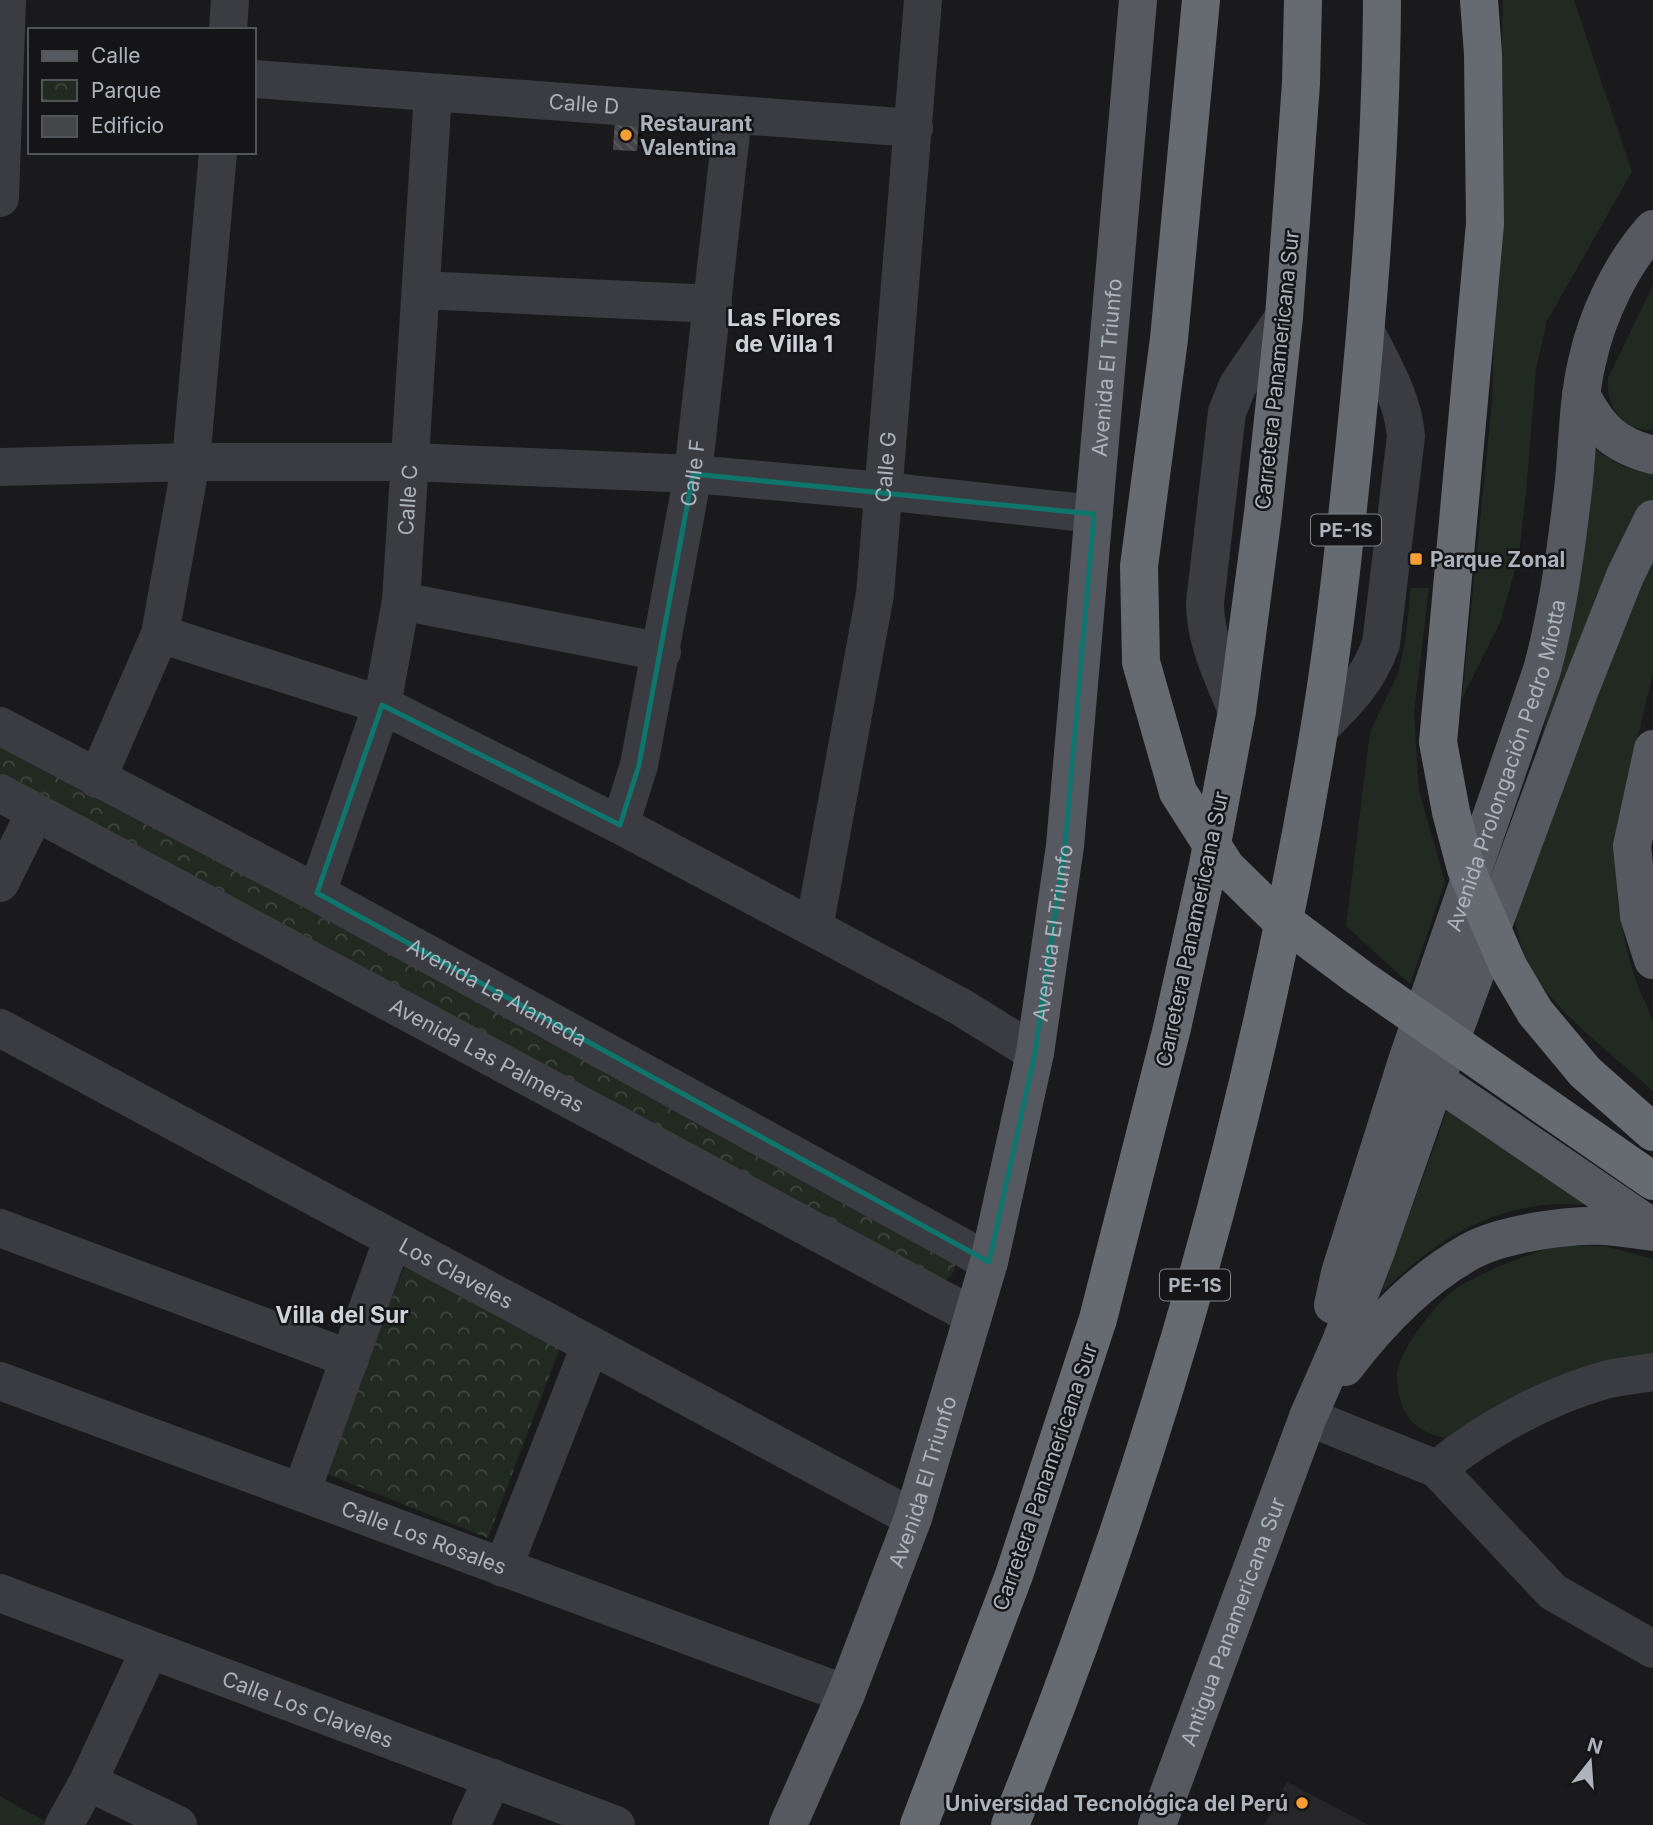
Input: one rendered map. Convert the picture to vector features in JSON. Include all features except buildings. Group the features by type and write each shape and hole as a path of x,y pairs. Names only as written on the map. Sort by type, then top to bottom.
{"highway":[{"name":"Carretera Panamericana Sur","path":"919,1825 1014,1575 1098,1319 1175,1014 1208,865 1237,710 1263,513 1284,317 1301,83 1303,0"},
{"name":"PE-1S","path":"1010,1825 1094,1605 1178,1348 1256,1048 1291,885 1320,728 1347,524 1377,201 1382,0"},
{"path":"1479,0 1483,54 1485,224 1438,742 1451,812 1466,869 1509,968 1535,1012 1586,1072 1651,1131"},
{"path":"1200,13 1169,339 1139,566 1141,662 1178,792 1226,867 1273,914 1360,978 1653,1181"}],"main road":[{"name":"Avenida El Triunfo","path":"788,1825 846,1694 913,1518 989,1262 1035,1053 1065,846 1138,0"},
{"name":"Avenida Prolongación Pedro Miotta","path":"1422,1070 1548,650 1557,609 1573,491 1581,394 1593,337 1605,306 1642,242 1653,229"},
{"path":"1581,394 1591,413 1609,435 1635,451 1653,455"},
{"name":"Avenida Prolongación Pedro Miotta","path":"1422,1070 1625,576 1653,519"},
{"path":"1653,749 1632,846 1639,916 1653,960"},
{"path":"1422,1070 1653,1230"},
{"name":"Antigua Panamericana Sur","path":"1157,1825 1308,1417 1375,1254 1422,1070"},
{"path":"1308,1417 1374,1329 1419,1286 1471,1250 1526,1233 1571,1227 1605,1226 1653,1230"}],"street":[{"path":"0,198 2,75 7,0"},
{"path":"228,28 230,0"},
{"name":"Calle G","path":"814,928 875,594 923,0"},
{"name":"Calle D","path":"256,79 914,128"},
{"name":"Calle C","path":"317,893 382,705 401,601 433,93"},
{"name":"Calle F","path":"620,825 639,765 693,474 733,115"},
{"path":"97,779 160,634 191,462 218,154"},
{"path":"421,290 713,304"},
{"path":"1320,728 1365,680 1381,644 1404,449 1405,427 1398,401 1366,332"},
{"path":"0,467 191,462 411,462 693,474 1094,514"},
{"path":"401,601 662,652"},
{"path":"160,634 382,705 620,825 814,928 961,1007 1035,1053"},
{"name":"Avenida La Alameda","path":"0,726 317,893 989,1262"},
{"name":"Avenida Las Palmeras","path":"0,793 973,1316"},
{"path":"0,883 35,813"},
{"name":"Los Claveles","path":"0,1028 392,1241 913,1518"},
{"path":"0,1228 350,1359"},
{"path":"302,1490 392,1241"},
{"path":"503,1568 590,1346"},
{"path":"1437,1469 1461,1449 1559,1397 1605,1380 1653,1372"},
{"name":"Calle Los Rosales","path":"0,1381 302,1490 503,1568 846,1694"},
{"path":"1308,1417 1437,1469 1553,1592 1653,1649"},
{"name":"Calle Los Claveles","path":"0,1593 616,1825"},
{"path":"64,1825 88,1782 149,1651"},
{"path":"471,1825 493,1778"},
{"path":"88,1782 178,1825"}],"highlighted area":[{"path":"693,474 1094,514 1065,846 1035,1053 989,1262 317,893 382,705 620,825 639,765"}],"shaded area":[{"name":"Universidad Tecnológica del Perú","path":"1287,1782 1369,1825 1264,1825"}],"green space":[{"path":"1503,0 1574,0 1632,172 1547,321 1536,369 1519,555 1500,623 1462,699 1492,402"},
{"path":"1653,285 1653,430 1633,426 1618,415 1610,398 1608,378"},
{"path":"1594,448 1629,468 1653,470 1653,500 1528,794 1565,638"},
{"path":"1653,543 1653,673 1618,821 1616,864 1618,908 1627,951 1653,1021 1653,1091 1574,1022 1546,992 1528,963 1515,920"},
{"path":"1411,588 1429,588 1414,714 1419,791 1445,882 1410,984 1346,926 1370,732 1398,674 1405,642"},
{"path":"0,743 955,1260 952,1274 941,1284 0,783"},
{"path":"1447,1111 1588,1205 1560,1204 1519,1209 1475,1224 1436,1247 1381,1293"},
{"path":"1565,1246 1605,1246 1653,1259 1653,1356 1460,1440 1431,1434 1422,1430 1408,1417 1400,1398 1398,1367 1416,1333 1447,1296 1463,1284 1488,1272 1541,1251"},
{"path":"405,1265 561,1345 488,1538 322,1472"},
{"path":"0,1796 48,1823 47,1825 0,1825"}],"place":[{"name":"Restaurant Valentina","path":"626,135"},
{"name":"Parque Zonal","path":"1416,559"},
{"name":"Universidad Tecnológica del Perú","path":"1302,1803"}],"district":[{"name":"Las Flores de Villa 1","path":"784,331"},
{"name":"Villa del Sur","path":"342,1315"}]}
